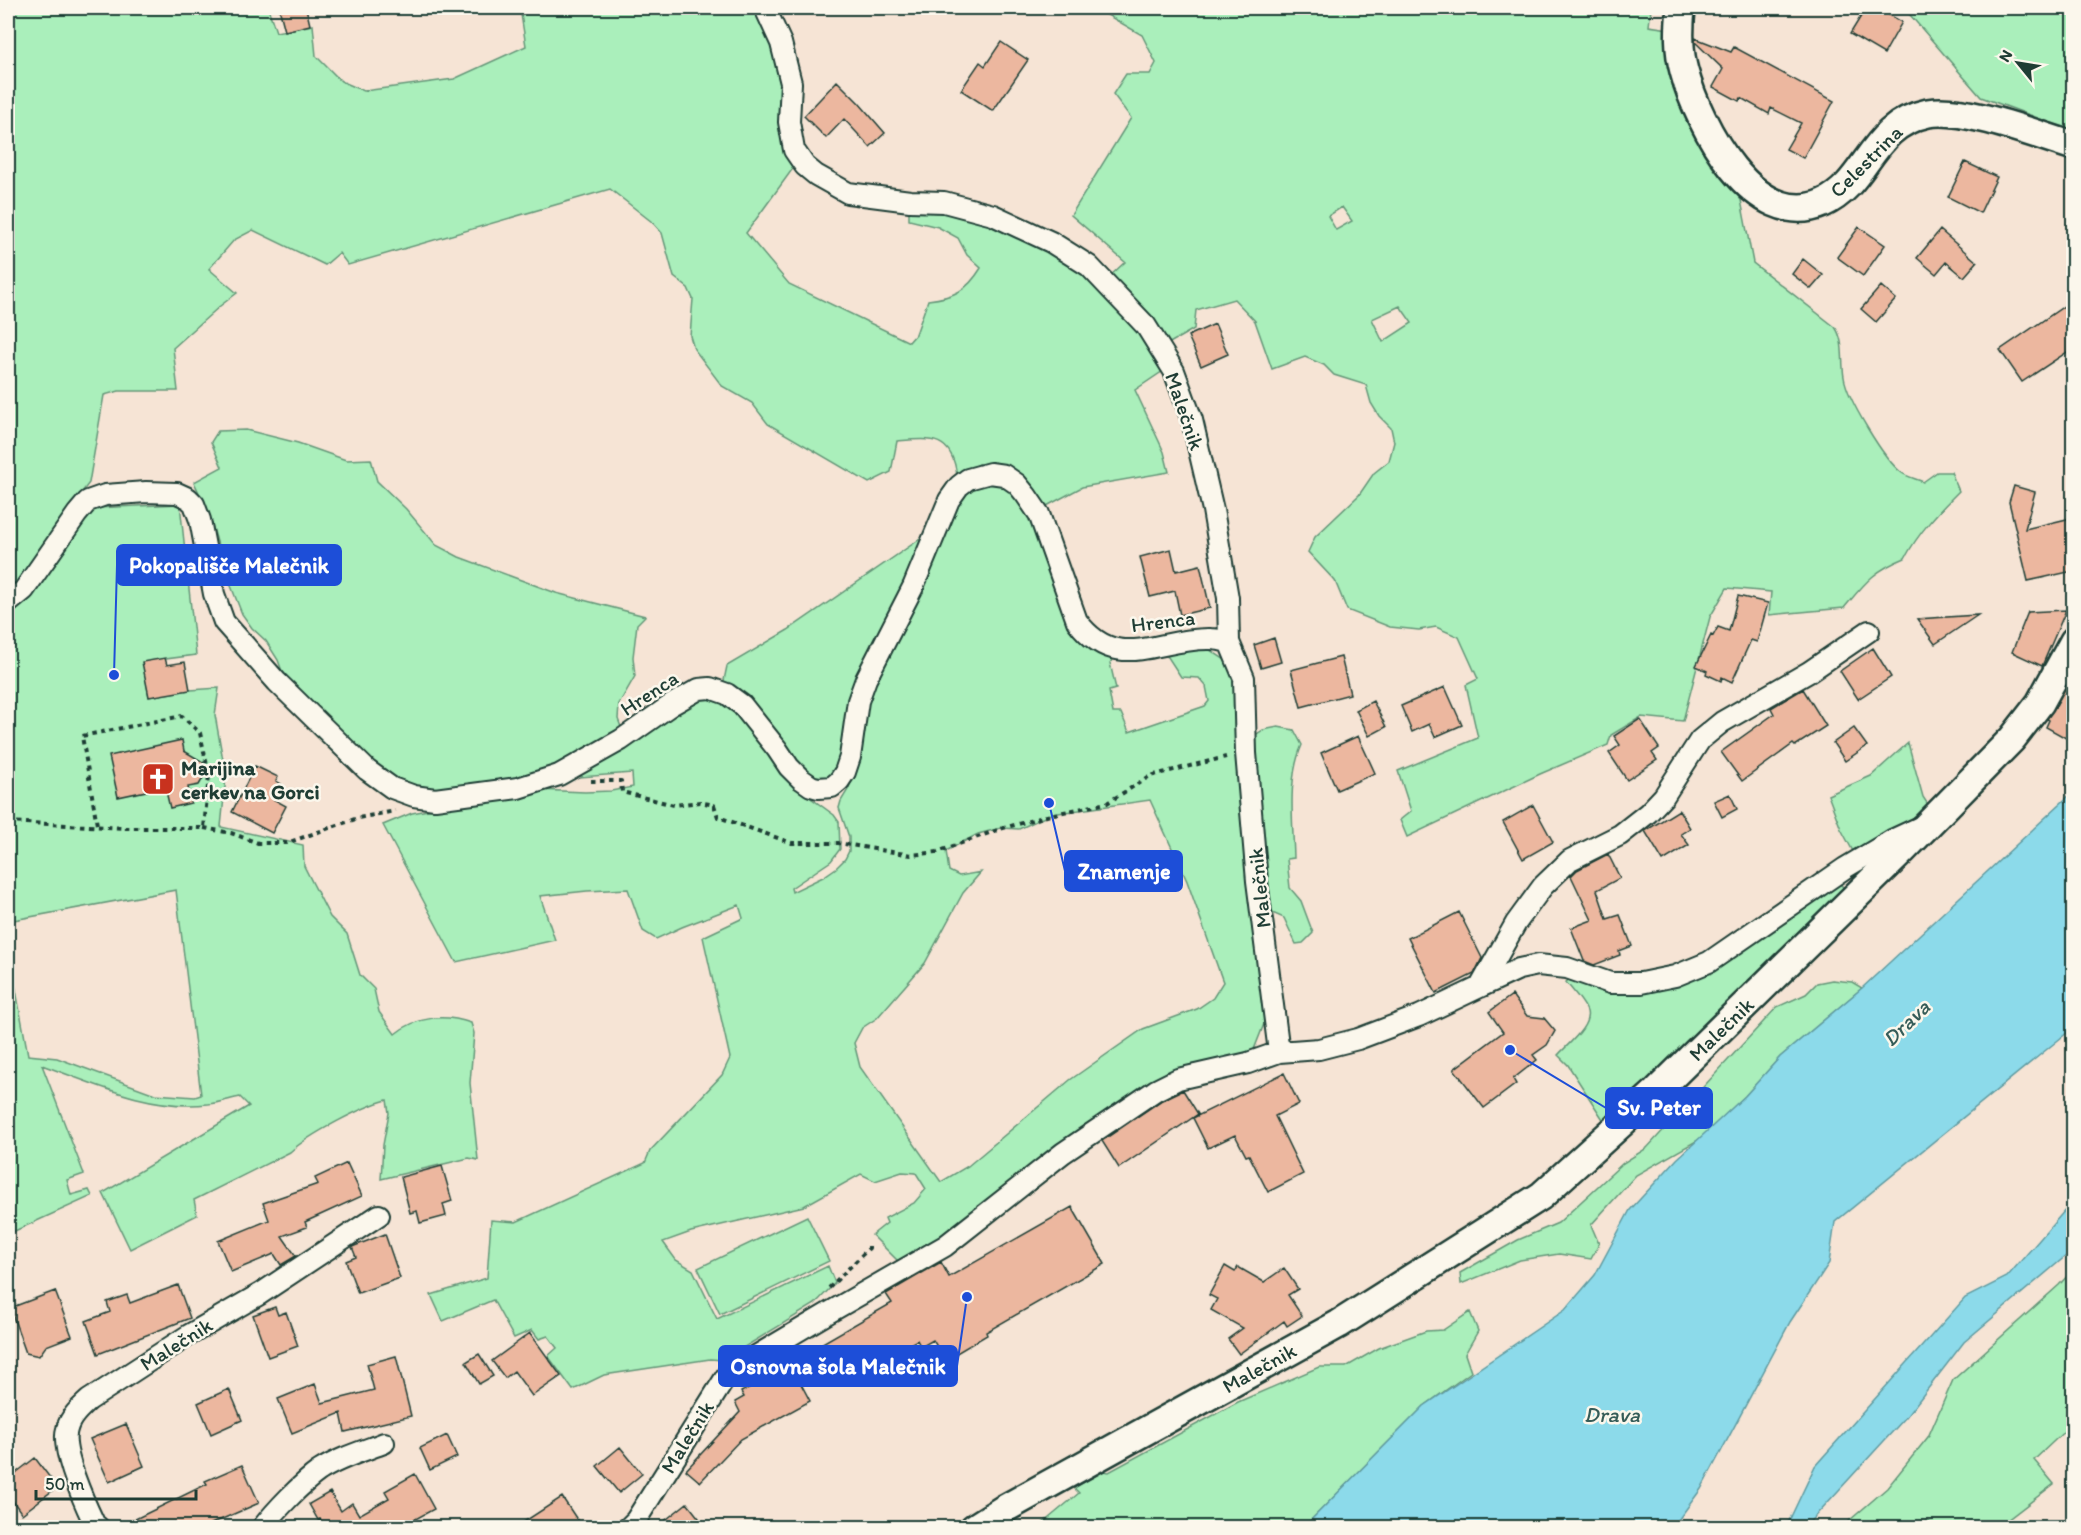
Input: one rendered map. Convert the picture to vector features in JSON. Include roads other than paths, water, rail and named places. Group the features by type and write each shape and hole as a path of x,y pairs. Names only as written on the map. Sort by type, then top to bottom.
{"street":[{"name":"Malečnik","path":"765,8 781,43 791,83 789,122 794,150 805,166 848,193 910,201 944,202 993,215 1051,242 1089,266 1146,326 1174,371 1192,420 1213,510 1228,598 1229,642 1244,678 1246,753 1257,881 1279,1052"},
{"name":"Celestrina","path":"1681,8 1680,55 1690,90 1703,119 1736,173 1761,196 1774,204 1792,208 1808,208 1824,203 1849,182 1888,133 1900,123 1929,113 1945,112 1977,117 2073,146"},
{"name":"Hrenca","path":"8,603 24,590 88,501 105,495 146,492 177,493 188,498 194,504 200,520 214,594 225,622 277,682 367,770 392,788 435,799 518,788 559,775 621,740 671,705 699,689 710,688 727,694 742,705 789,767 801,779 818,788 832,787 839,782 850,757 858,701 866,679 913,587 949,500 959,486 968,479 990,473 1004,476 1017,484 1039,514 1077,621 1097,642 1113,648 1135,651 1199,640 1229,642"},
{"path":"1480,987 1516,923 1543,886 1570,860 1620,836 1648,813 1664,796 1700,740 1722,722 1809,672 1869,631"},
{"name":"Malečnik","path":"974,1527 1339,1324 1541,1196 1656,1092 1928,824 2026,723 2040,703 2073,641"},
{"name":"Malečnik","path":"628,1527 636,1520 729,1372 945,1246 1063,1153 1155,1090 1178,1079 1248,1063 1279,1052 1319,1049 1358,1040 1419,1016 1519,969 1538,965 1567,968 1610,983 1641,983 1675,976 1709,962 1845,868 1893,840 1928,824"},
{"name":"Malečnik","path":"93,1526 75,1484 67,1446 66,1431 77,1410 119,1380 189,1335 260,1294 380,1215"},
{"path":"262,1527 319,1472 338,1461 384,1443"}],"water":[{"name":"Drava","path":"2073,792 2073,1028 1835,1222 1829,1263 1790,1322 1701,1489 1673,1527 1304,1527 1424,1406 1565,1310 1595,1275 1630,1210 1677,1159 1745,1096 1780,1057 1862,988"},
{"path":"2073,1201 2073,1250 1964,1342 1906,1417 1805,1527 1778,1527 1789,1521 1815,1466 1965,1298 2007,1277"}],"place":[{"name":"Pokopališče Malečnik","path":"114,675"},
{"name":"Marijina cerkev na Gorci","path":"158,779"},
{"name":"Znamenje","path":"1049,803"},
{"name":"Sv. Peter","path":"1510,1050"},
{"name":"Osnovna šola Malečnik","path":"967,1297"}]}
